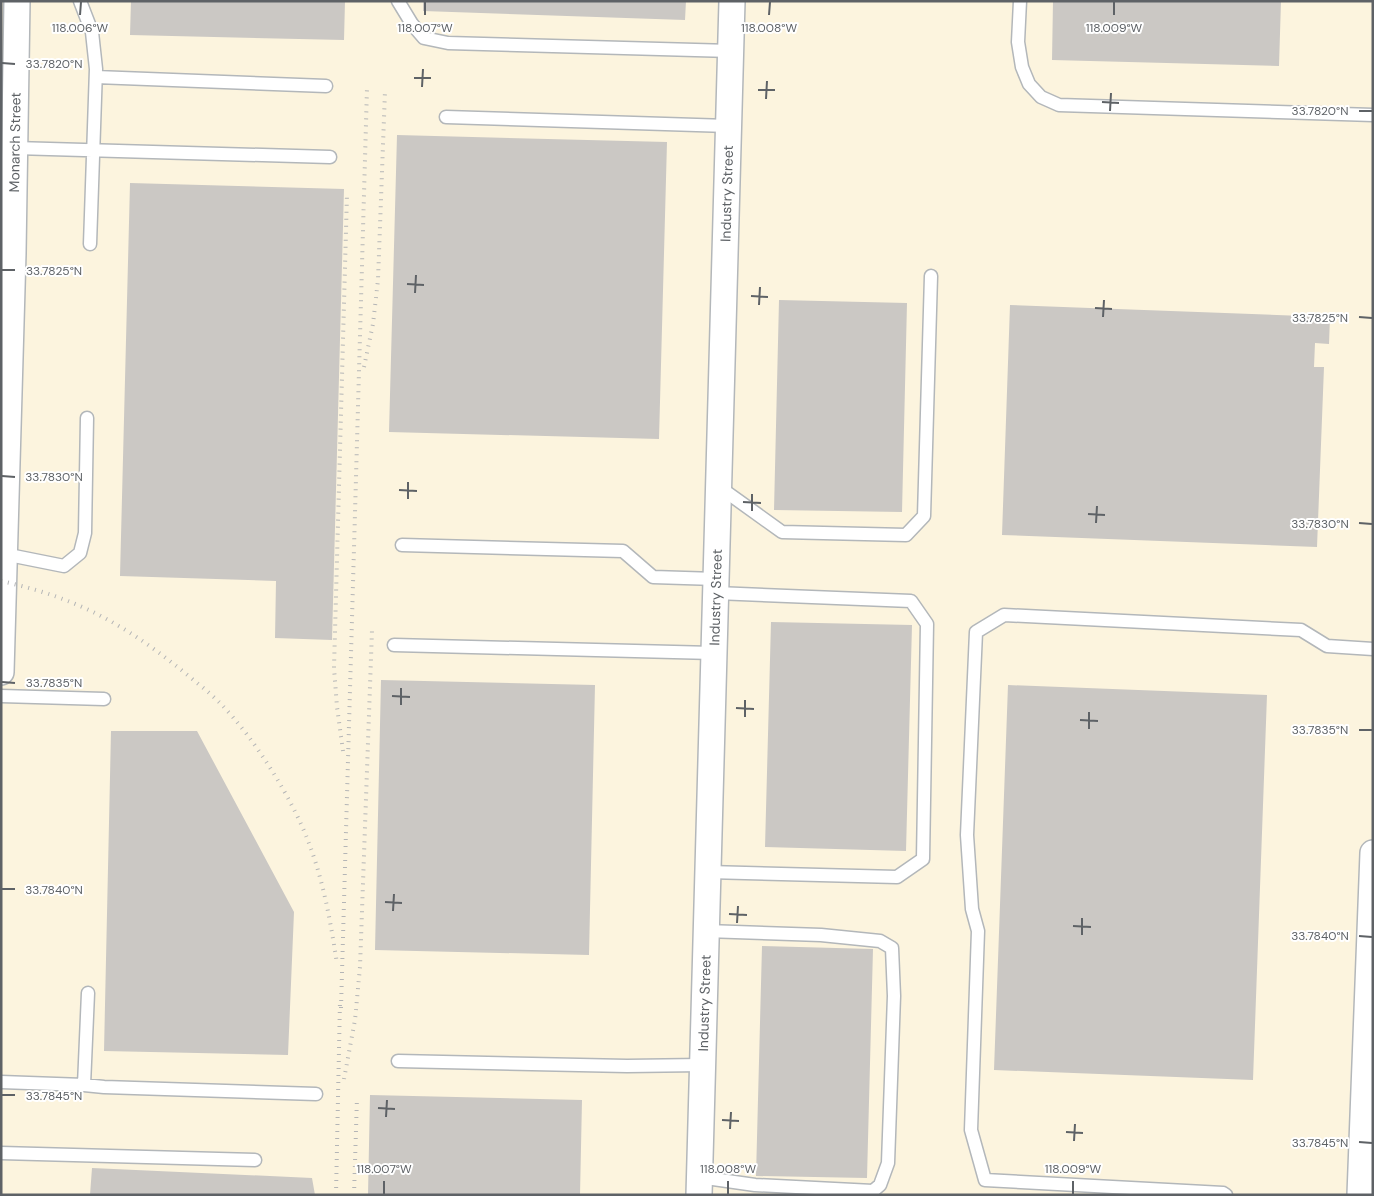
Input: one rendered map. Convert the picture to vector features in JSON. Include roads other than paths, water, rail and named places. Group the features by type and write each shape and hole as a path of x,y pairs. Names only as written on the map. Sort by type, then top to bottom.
{"street":[{"name":"Monarch Street","path":"1,672 7,253 14,148 17,1"},
{"name":"Industry Street","path":"699,1186 732,1"},
{"path":"1360,1195 1367,1144 1373,853"}],"lane":[{"path":"80,1 92,32 96,77 90,244"},
{"path":"398,1 412,24 424,38 448,43 731,51"},
{"path":"1020,1 1018,42 1022,67 1029,84 1041,97 1059,104 1373,115"},
{"path":"96,77 326,86"},
{"path":"446,117 728,126"},
{"path":"14,148 330,158"},
{"path":"718,486 782,532 906,535 924,516 931,276"},
{"path":"4,554 64,566 80,554 86,534 87,418"},
{"path":"402,545 623,551 653,577 716,586 911,601 927,624 923,859 897,877 708,872"},
{"path":"1226,1195 1224,1193 985,1180 971,1130 978,931 972,909 967,834 976,632 1004,615 1301,630 1327,646 1373,649"},
{"path":"394,645 713,653"},
{"path":"1,696 104,699"},
{"path":"699,1186 755,1185 873,1191 880,1185 888,1163 894,996 892,948 880,941 821,935 706,931"},
{"path":"84,1085 88,993"},
{"path":"398,1060 627,1066 702,1065"},
{"path":"1,1082 316,1094"},
{"path":"1,1153 255,1160"}],"railway":[{"path":"341,1008 367,88"},
{"path":"364,367 373,324 378,280 385,91"},
{"path":"343,751 334,668 347,194"},
{"path":"1,581 71,602 122,628 161,654 185,673 216,699 233,718 272,770 303,828 323,889 337,964"},
{"path":"344,1079 355,1020 360,967 372,630"},
{"path":"336,1195 340,1001"},
{"path":"354,1195 357,1097"}]}
